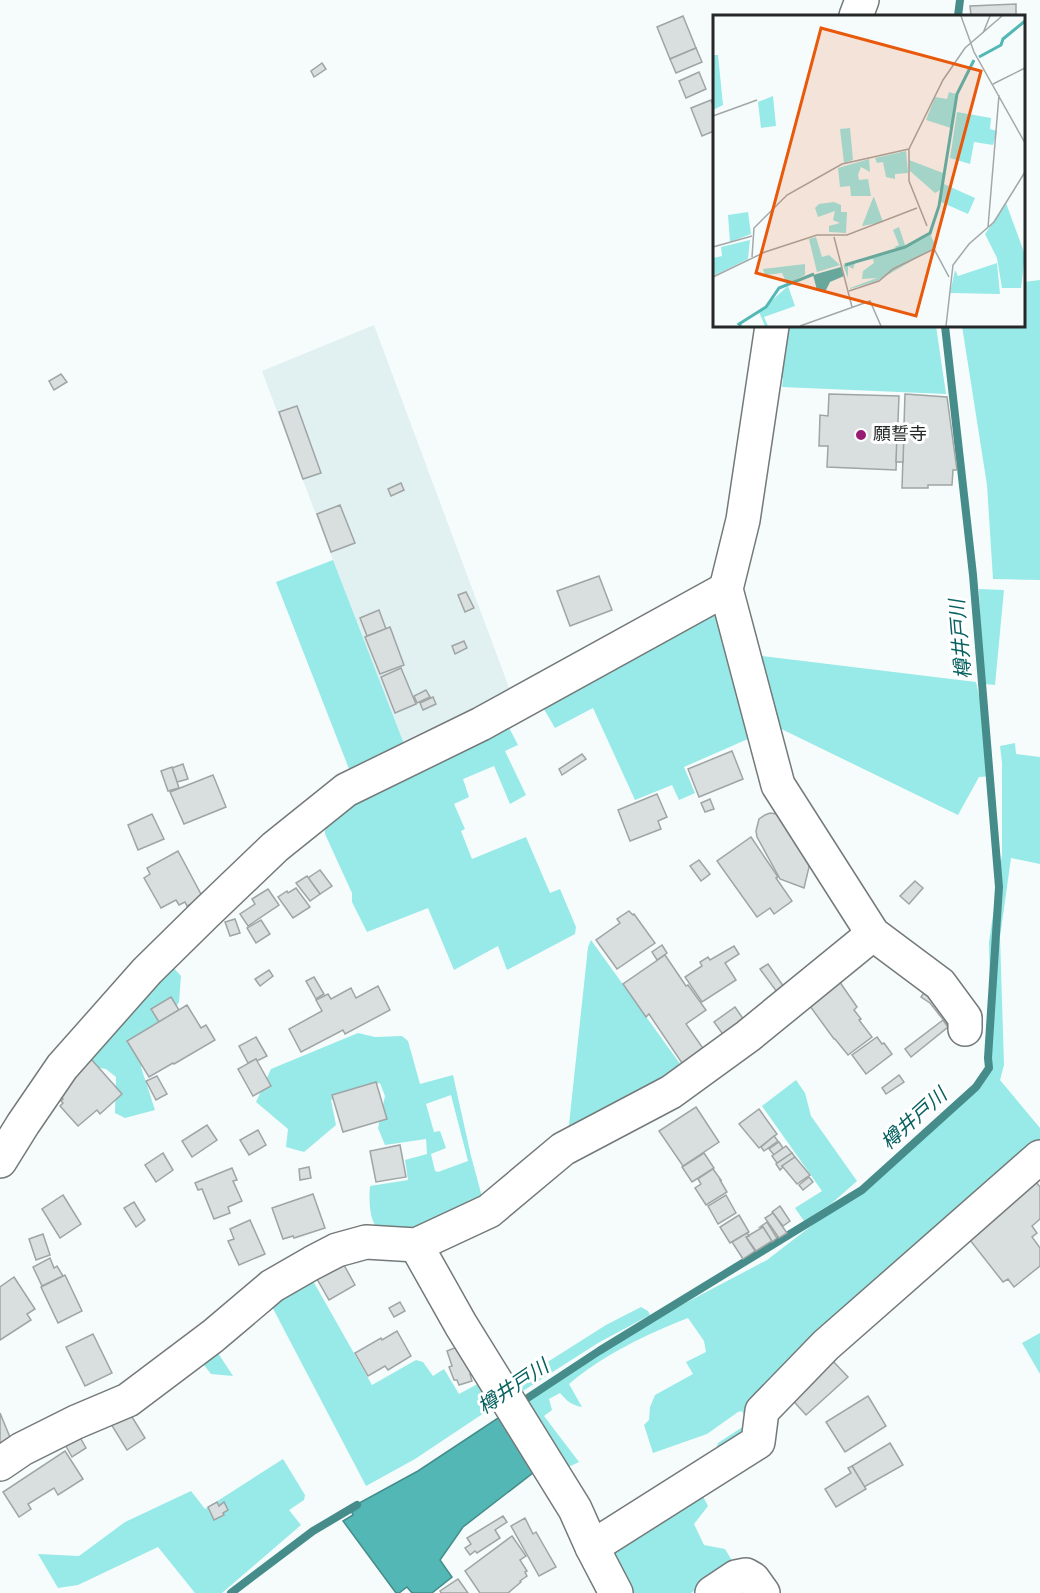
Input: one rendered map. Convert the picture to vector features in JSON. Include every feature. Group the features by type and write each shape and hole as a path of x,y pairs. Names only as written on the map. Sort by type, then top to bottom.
{"street":[{"path":"856,15 862,0"},
{"path":"771,327 743,520 726,589 778,785 873,934 940,984 965,1018 965,1029"},
{"path":"0,1161 22,1124 62,1067 147,971 275,847 346,790 481,724 726,589"},
{"path":"0,1464 22,1449 76,1422 128,1400 213,1336 272,1286 337,1250 366,1242 416,1245 489,1211 563,1149 671,1092 748,1036 873,934"},
{"path":"592,1547 758,1442 762,1411 826,1345 1040,1157"},
{"path":"416,1245 461,1325 575,1509 616,1593"},
{"path":"712,1593 736,1577 746,1575 753,1579 763,1593"}],"shaded area":[{"path":"1040,280 1040,580 993,579 987,485 962,327 1025,327 1025,282"},
{"path":"374,325 511,693 406,749 262,371"},
{"path":"781,327 936,327 946,394 782,387 783,378 773,378"},
{"path":"333,560 406,749 353,779 276,582"},
{"path":"979,589 1004,590 995,685 985,684"},
{"path":"716,606 757,735 684,767 695,793 679,800 672,785 635,800 593,708 555,728 538,699"},
{"path":"745,654 976,682 991,749 992,776 979,777 958,815 767,722"},
{"path":"504,718 518,745 505,751 526,795 510,804 494,766 463,779 469,797 454,804 465,829 461,831 472,859 526,837 550,893 560,889 576,927 575,934 507,970 498,946 454,970 428,908 367,932 352,902 352,893 325,834 325,820"},
{"path":"1015,743 1016,754 1040,757 1040,864 1011,858 1000,937 1004,1065 1000,1080 1040,1128 1040,1153 749,1441 597,1527 713,1458 718,1443 744,1426 746,1419 742,1411 707,1434 653,1453 644,1425 649,1420 650,1407 655,1395 693,1374 686,1362 706,1352 704,1341 688,1318 626,1346 582,1373 569,1384 582,1407 570,1402 560,1393 549,1399 552,1410 544,1416 579,1462 564,1469 519,1403 613,1341 767,1260 863,1186 992,1071 989,942 1002,854 1000,746"},
{"path":"591,940 688,1075 568,1134 588,947"},
{"path":"172,966 181,976 179,1002 141,1067 155,1110 125,1118 115,1113 116,1077 106,1069 75,1064"},
{"path":"358,1033 375,1037 402,1036 408,1041 420,1084 453,1075 484,1204 459,1219 386,1236 373,1221 370,1186 408,1180 405,1160 427,1154 426,1139 385,1145 378,1128 385,1096 380,1083 331,1100 336,1125 304,1152 286,1147 288,1129 256,1102 271,1069","holes":["451,1095 468,1161 438,1172 435,1171 431,1154 446,1148 440,1131 434,1132 426,1104"]},
{"path":"796,1080 805,1093 811,1116 857,1181 831,1204 804,1221 795,1208 822,1191 762,1106"},
{"path":"308,1272 372,1385 416,1360 423,1362 433,1376 444,1369 459,1394 485,1380 499,1403 415,1459 366,1486 268,1299"},
{"path":"641,1307 650,1315 598,1343 515,1396 508,1387 606,1325"},
{"path":"1040,1333 1040,1374 1022,1343"},
{"path":"218,1353 233,1376 211,1374 197,1356"},
{"path":"504,1414 538,1469 463,1527 440,1560 452,1577 432,1593 412,1593 407,1587 396,1593 343,1521 353,1515 350,1508 418,1471"},
{"path":"283,1459 305,1495 304,1500 289,1510 301,1525 222,1593 195,1593 158,1547 78,1585 58,1588 38,1554 79,1556 125,1522 191,1491 205,1509"},
{"path":"698,1487 708,1506 694,1524 704,1545 725,1549 734,1564 691,1593 621,1593 607,1545"}],"building":[{"path":"1016,4 1016,15 971,15 970,6"},
{"path":"683,16 696,48 670,59 657,27"},
{"path":"696,48 702,62 676,73 670,59"},
{"path":"322,63 326,69 314,77 311,71"},
{"path":"699,72 706,89 686,98 679,81"},
{"path":"711,100 713,131 702,136 691,108"},
{"path":"61,374 67,382 54,390 49,381"},
{"path":"829,394 899,396 896,470 827,467 828,446 819,446 820,415 828,416"},
{"path":"905,394 947,397 957,470 953,470 952,485 902,488"},
{"path":"297,406 321,473 303,479 279,412"},
{"path":"897,433 904,433 903,462 896,462"},
{"path":"401,483 404,490 391,496 388,489"},
{"path":"340,505 355,543 331,552 317,514"},
{"path":"599,576 612,610 570,626 557,591"},
{"path":"466,592 474,608 465,612 458,595"},
{"path":"379,610 386,629 367,636 360,618"},
{"path":"390,627 404,665 380,674 365,637"},
{"path":"464,641 467,648 455,654 452,646"},
{"path":"401,668 416,704 395,713 381,677"},
{"path":"426,690 430,697 417,703 414,696"},
{"path":"433,697 436,704 423,710 420,703"},
{"path":"732,751 743,779 699,797 688,769"},
{"path":"582,754 586,759 562,775 559,769"},
{"path":"183,764 188,779 177,782 172,768"},
{"path":"172,767 179,788 168,791 161,771"},
{"path":"213,775 226,807 184,824 170,792"},
{"path":"657,794 667,817 658,821 661,829 630,841 618,810"},
{"path":"710,799 714,809 705,812 701,803"},
{"path":"770,813 782,817 810,863 804,888 780,879 757,837 759,819"},
{"path":"152,814 164,839 138,850 128,825"},
{"path":"751,837 792,901 774,914 770,908 757,917 717,861"},
{"path":"178,851 203,898 187,906 185,902 179,905 176,900 161,908 144,878 150,874 147,868"},
{"path":"699,860 710,874 701,881 690,866"},
{"path":"320,870 332,886 320,894 308,878"},
{"path":"307,876 320,894 310,901 296,883"},
{"path":"915,881 923,888 909,904 900,896"},
{"path":"296,888 310,907 293,918 278,897"},
{"path":"268,889 279,905 248,926 240,914 255,904 252,899"},
{"path":"629,911 634,914 655,943 617,969 596,940 620,923 617,919"},
{"path":"235,919 240,933 230,936 225,922"},
{"path":"261,920 270,934 256,943 247,928"},
{"path":"662,945 667,953 657,960 652,952"},
{"path":"734,946 739,954 725,963 736,980 702,1002 685,977 702,966 700,962 708,957 710,960"},
{"path":"665,955 706,1010 686,1024 707,1054 686,1069 649,1014 646,1017 623,984"},
{"path":"768,964 784,987 777,992 760,969"},
{"path":"269,970 273,976 260,986 255,979"},
{"path":"314,977 324,994 316,999 306,981"},
{"path":"837,978 857,1007 854,1010 861,1019 859,1020 872,1037 848,1055 807,1002"},
{"path":"378,986 390,1010 345,1034 343,1030 301,1052 289,1029 322,1011 316,1000 328,994 331,999 351,988 356,998"},
{"path":"927,988 957,1021 949,1027 930,1003 921,997"},
{"path":"171,997 179,1010 159,1022 151,1009"},
{"path":"187,1005 201,1028 206,1025 215,1040 149,1077 127,1041"},
{"path":"735,1007 748,1026 727,1040 714,1022"},
{"path":"943,1020 948,1027 911,1057 905,1049"},
{"path":"256,1037 267,1056 248,1063 239,1046"},
{"path":"877,1037 892,1054 866,1074 852,1055"},
{"path":"91,1059 122,1094 100,1114 97,1110 78,1126 60,1106 63,1099 58,1093"},
{"path":"256,1059 271,1086 253,1096 238,1069"},
{"path":"899,1075 904,1082 886,1094 882,1088"},
{"path":"157,1076 167,1094 156,1100 146,1081"},
{"path":"376,1082 387,1119 343,1132 332,1095"},
{"path":"696,1107 719,1142 683,1166 659,1131"},
{"path":"759,1109 777,1134 759,1148 739,1124"},
{"path":"207,1125 217,1140 192,1157 182,1141"},
{"path":"258,1130 266,1145 249,1155 240,1140"},
{"path":"774,1136 778,1141 764,1151 761,1147"},
{"path":"779,1142 783,1148 774,1155 769,1149"},
{"path":"400,1145 406,1177 376,1182 370,1151"},
{"path":"786,1146 792,1153 777,1163 772,1156"},
{"path":"163,1153 173,1170 156,1182 145,1165"},
{"path":"704,1153 714,1168 692,1182 682,1167"},
{"path":"792,1153 795,1157 780,1170 776,1164"},
{"path":"795,1157 810,1175 797,1184 782,1166"},
{"path":"309,1167 311,1178 300,1180 299,1169"},
{"path":"232,1168 237,1180 233,1181 242,1201 228,1207 230,1213 214,1219 202,1189 198,1190 195,1183"},
{"path":"713,1169 727,1192 706,1205 695,1188 701,1184 698,1179"},
{"path":"1031,1176 1040,1187 1040,1219 1032,1226 1037,1233 1032,1237 1040,1248 1040,1266 1014,1287 1008,1279 1003,1282 962,1230"},
{"path":"809,1177 813,1182 803,1190 799,1185"},
{"path":"313,1194 325,1228 294,1238 293,1236 283,1239 272,1208"},
{"path":"63,1195 81,1224 60,1238 42,1209"},
{"path":"726,1195 736,1213 718,1224 708,1206"},
{"path":"134,1202 145,1220 136,1227 124,1208"},
{"path":"780,1206 790,1221 783,1226 772,1212"},
{"path":"773,1213 787,1233 779,1238 765,1218"},
{"path":"739,1215 749,1232 730,1243 720,1227"},
{"path":"250,1220 265,1254 239,1265 228,1241 234,1239 230,1229"},
{"path":"767,1222 777,1238 772,1242 763,1227 760,1227"},
{"path":"763,1227 772,1241 756,1251 746,1237"},
{"path":"747,1233 749,1236 746,1237 755,1251 743,1259 732,1242"},
{"path":"43,1234 50,1255 36,1260 29,1239"},
{"path":"50,1258 54,1268 57,1266 63,1276 42,1286 33,1267"},
{"path":"344,1265 355,1285 329,1300 317,1279"},
{"path":"65,1275 82,1311 58,1323 41,1287"},
{"path":"14,1277 35,1309 27,1314 31,1320 0,1340 0,1287"},
{"path":"400,1302 405,1311 394,1317 389,1308"},
{"path":"397,1331 411,1356 388,1370 385,1366 368,1376 355,1353"},
{"path":"93,1334 112,1373 85,1386 66,1347"},
{"path":"462,1345 472,1373 470,1374 472,1381 459,1385 457,1380 454,1380 449,1367 452,1366 447,1351"},
{"path":"829,1357 848,1377 806,1415 788,1395"},
{"path":"868,1396 886,1426 845,1452 826,1422"},
{"path":"129,1412 145,1438 127,1450 111,1424"},
{"path":"0,1413 12,1442 0,1447"},
{"path":"77,1432 86,1448 72,1457 63,1441"},
{"path":"890,1443 903,1465 864,1487 852,1466"},
{"path":"65,1451 83,1479 58,1495 54,1488 28,1504 31,1509 19,1517 3,1492"},
{"path":"852,1466 866,1489 836,1507 825,1489 851,1473 848,1468"},
{"path":"217,1502 219,1506 224,1502 228,1510 214,1520 208,1507"},
{"path":"503,1516 507,1522 495,1530 500,1538 470,1555 465,1548 471,1544 467,1538"},
{"path":"525,1518 533,1534 536,1532 556,1567 539,1576 511,1526"},
{"path":"512,1536 526,1556 520,1560 527,1571 525,1572 527,1576 508,1593 480,1593 465,1571"},
{"path":"458,1579 468,1593 441,1593 440,1591"}],"waterway":[{"name":"樽井戸川","path":"958,15 960,0"},
{"name":"樽井戸川","path":"520,1403 599,1351 862,1190 976,1087 989,1068 999,887 973,575 945,327"},
{"name":"樽井戸川","path":"231,1593 313,1531 357,1505"}],"place":[{"name":"願誓寺","path":"861,435"}]}
